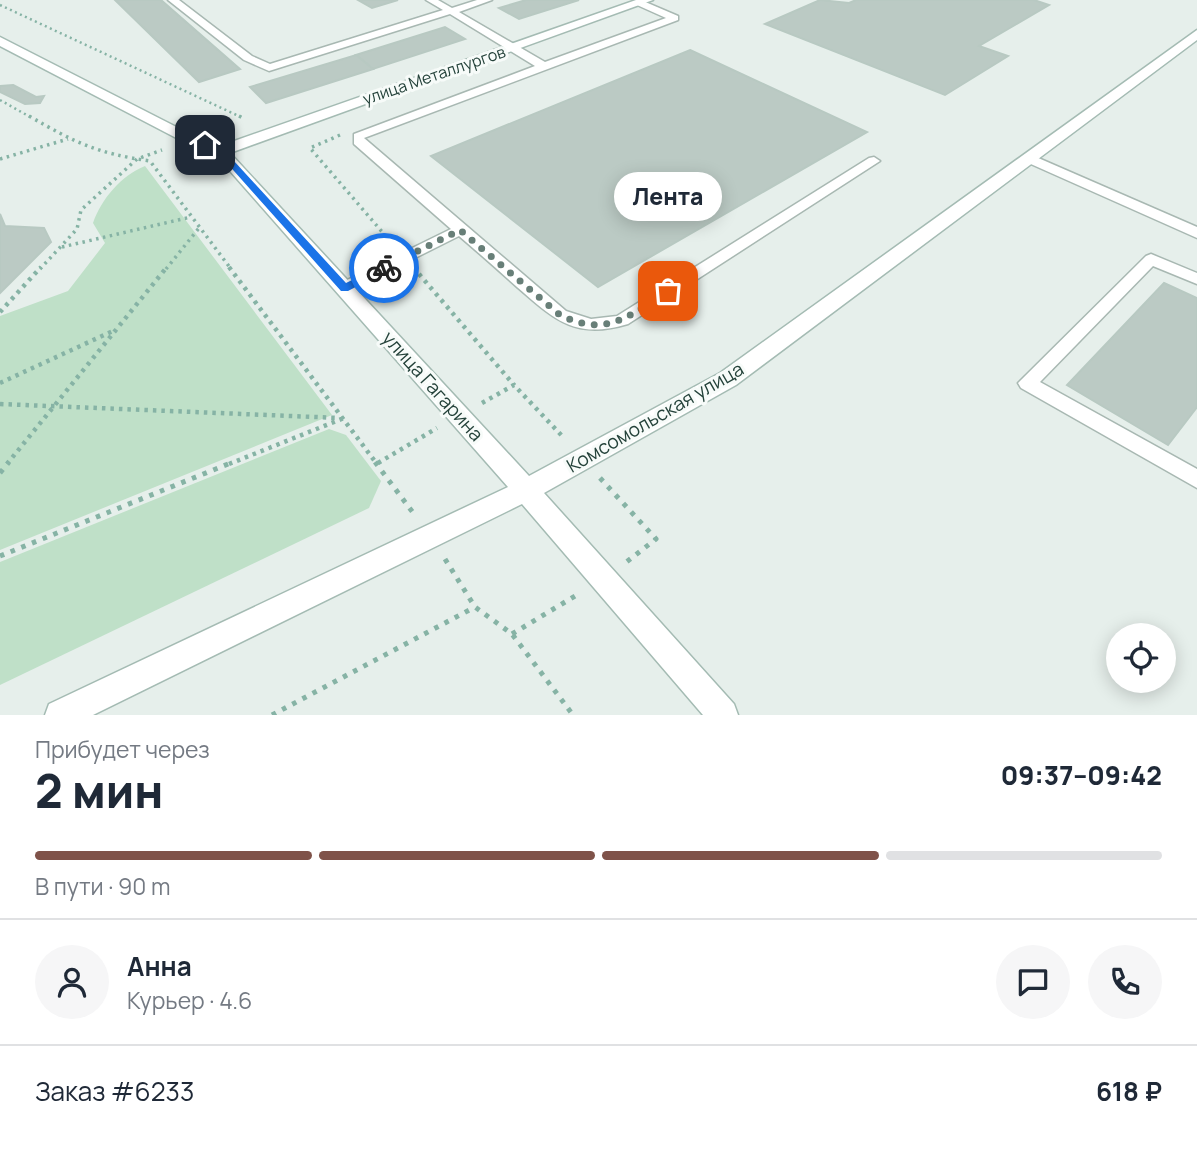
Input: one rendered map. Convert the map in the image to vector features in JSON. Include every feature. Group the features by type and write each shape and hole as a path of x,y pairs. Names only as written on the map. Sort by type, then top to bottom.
{"street":[{"name":"улица Металлургов","path":"220,151 644,1"},
{"name":"Комсомольская улица","path":"60,715 526,490 728,379 1197,34"},
{"name":"улица Гагарина","path":"1,42 189,139 220,151 526,490 723,715"}],"lane":[{"path":"173,0 248,58 269,68 487,0"},
{"path":"431,0 545,67"},
{"path":"644,1 675,18 358,136 358,141 560,315 579,325 600,327 622,320 874,161"},
{"path":"1029,158 1197,233"},
{"path":"345,288 460,230"},
{"path":"1197,279 1151,259 1027,383 1197,479"}],"path":[{"path":"0,100 68,138 110,155 150,161 431,537 475,607 512,634 573,715"},
{"path":"0,312 77,229 81,210 137,159 241,119"},
{"path":"0,159 68,138"},
{"path":"61,247 191,217"},
{"path":"0,473 199,228"},
{"path":"0,383 116,330"},
{"path":"0,404 344,418"},
{"path":"0,556 344,418"},
{"path":"272,715 475,607"}],"green space":[{"path":"145,166 332,415 0,550 0,316 68,291 105,243 93,223 102,205 120,182"},
{"path":"329,429 346,435 381,481 369,508 0,685 0,562"}],"building":[{"path":"115,0 161,0 240,69 199,82"},
{"path":"358,0 398,0 372,8"},
{"path":"526,0 579,0 519,19 499,8"},
{"path":"820,0 849,3 856,0 1034,0 1049,5 979,46 1008,56 945,95 765,24"},
{"path":"445,27 465,39 373,69 356,55"},
{"path":"690,50 867,132 598,287 431,156"},
{"path":"356,55 373,69 266,103 250,87"},
{"path":"13,85 36,97 44,96 40,103 25,104 0,92 0,86"},
{"path":"0,214 5,226 44,228 51,242 0,293"},
{"path":"1164,283 1197,298 1197,407 1168,445 1067,385"}],"way so far":[{"path":"384,268 460,230 560,315 579,325 600,327 622,320 668,291"}],"place":[{"name":"Лента","path":"668,291"}],"route":[{"path":"205,145 220,151 345,288 384,268"}]}
